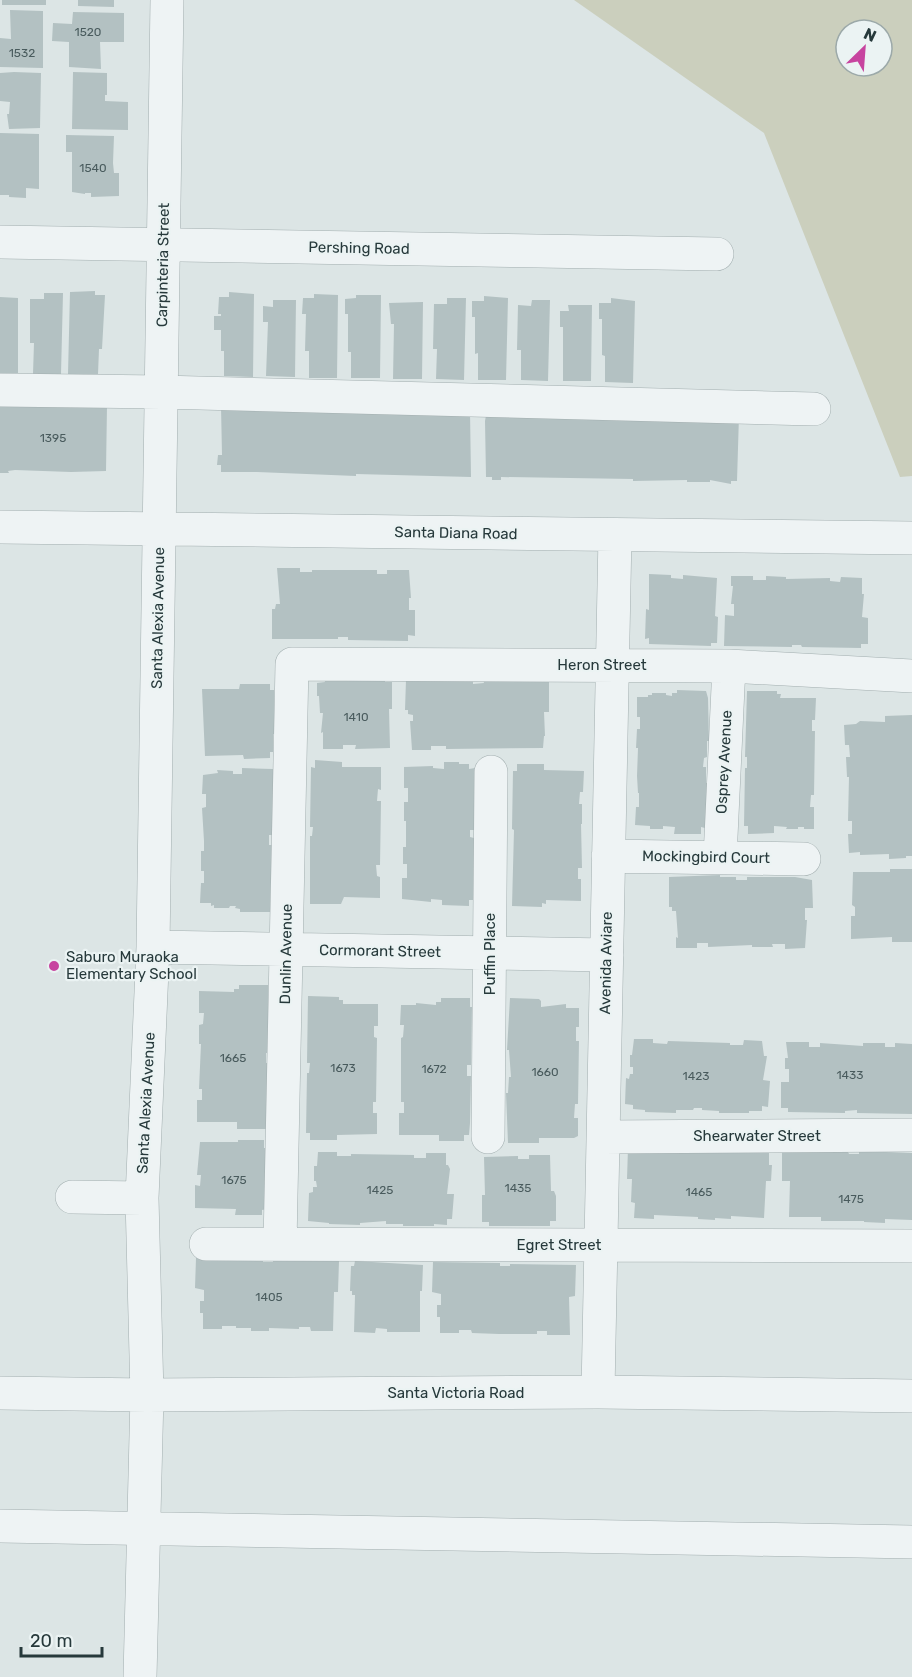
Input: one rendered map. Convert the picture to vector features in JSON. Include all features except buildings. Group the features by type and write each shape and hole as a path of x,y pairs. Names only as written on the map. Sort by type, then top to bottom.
{"street":[{"name":"Carpinteria Street","path":"160,530 167,0"},
{"name":"Pershing Road","path":"0,242 717,254"},
{"path":"0,390 814,409"},
{"name":"Santa Diana Road","path":"0,527 912,538"},
{"name":"Santa Alexia Avenue","path":"140,1677 147,1395 142,1198 153,947 160,530"},
{"name":"Avenida Aviare","path":"598,1392 615,535"},
{"name":"Heron Street","path":"292,664 729,666 912,676"},
{"name":"Dunlin Avenue","path":"280,1244 292,664"},
{"name":"Osprey Avenue","path":"720,858 729,666"},
{"name":"Puffin Place","path":"488,1137 491,772"},
{"name":"Mockingbird Court","path":"608,856 804,859"},
{"name":"Cormorant Street","path":"153,947 607,955"},
{"name":"Shearwater Street","path":"603,1137 912,1135"},
{"path":"72,1197 142,1198"},
{"name":"Egret Street","path":"206,1244 912,1246"},
{"name":"Santa Victoria Road","path":"0,1393 147,1395 598,1392 912,1396"},
{"path":"0,1526 912,1542"}],"green space":[{"path":"574,0 912,0 912,476 900,477 764,133"}],"place":[{"name":"Saburo Muraoka Elementary School","path":"54,966"}]}
